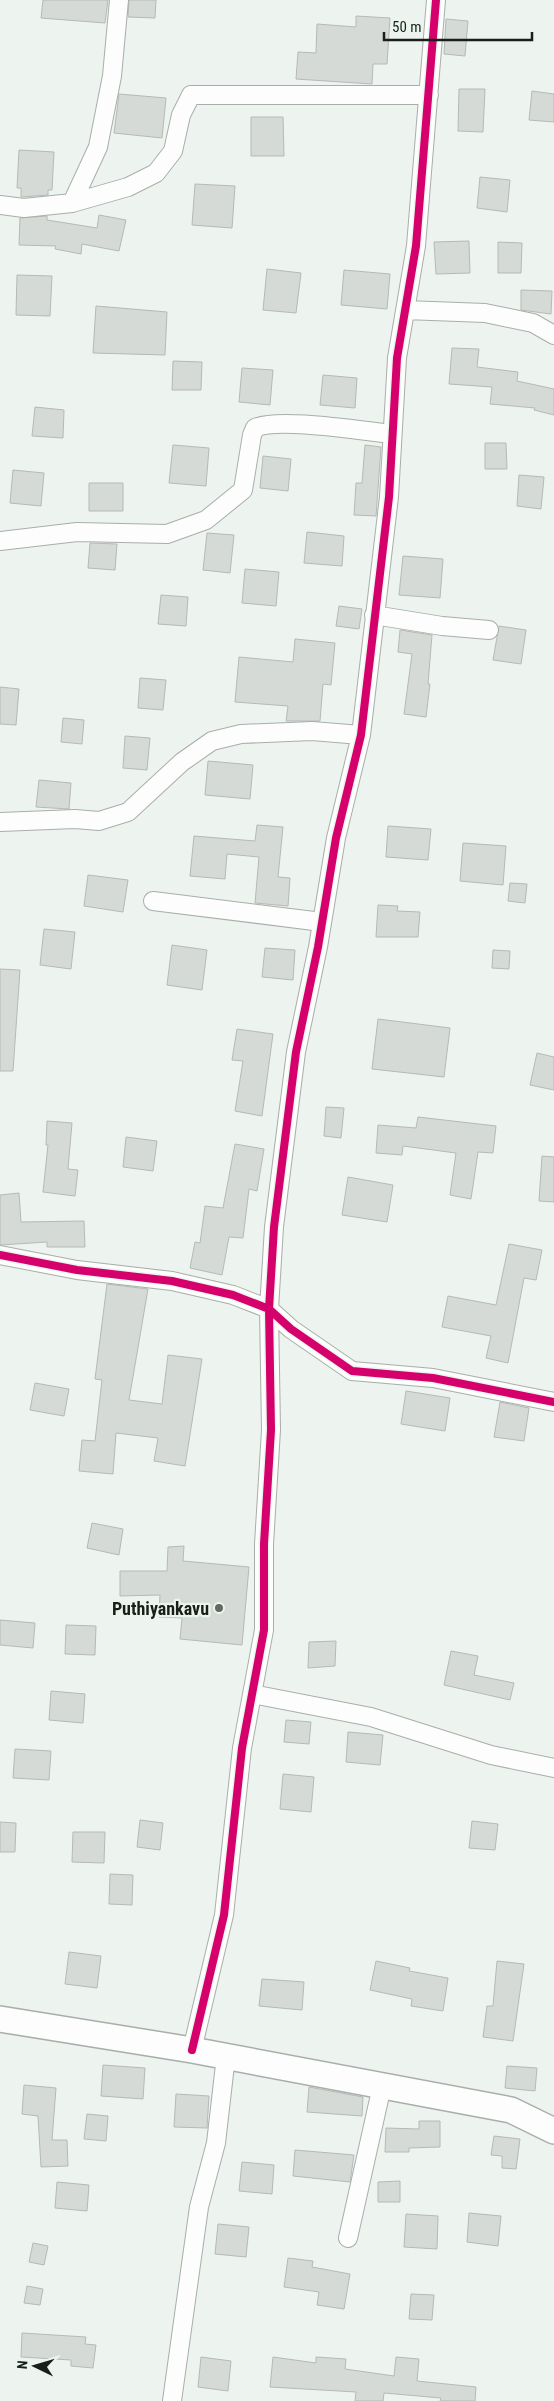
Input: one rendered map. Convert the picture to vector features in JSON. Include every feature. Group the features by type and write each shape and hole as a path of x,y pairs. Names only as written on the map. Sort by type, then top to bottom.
{"main road":[{"path":"0,2019 226,2056 511,2110 554,2131"}],"street":[{"path":"72,203 98,147 112,76 119,0"},
{"path":"192,2050 224,1915 242,1748 264,1630 264,1544 271,1430 269,1308 274,1227 296,1052 322,922 336,838 361,735 389,497 397,358 416,246 436,0"},
{"path":"0,205 24,208 72,203 128,187 156,174 173,151 181,115 191,95 429,95"},
{"path":"405,310 485,313 533,322 554,335"},
{"path":"0,541 77,532 167,534 206,520 243,490 254,428 263,424 290,424 392,434"},
{"path":"374,616 489,630"},
{"path":"0,822 75,819 99,821 128,812 182,762 212,741 241,734 312,732 361,735"},
{"path":"154,901 242,914 322,922"},
{"path":"0,1255 77,1270 172,1281 233,1295 269,1308 291,1329 352,1370 433,1378 554,1402"},
{"path":"252,1694 371,1718 490,1755 554,1768"},
{"path":"172,2401 199,2207 216,2142 226,2056"},
{"path":"348,2238 382,2086"}],"building":[{"path":"43,0 108,0 105,23 41,18"},
{"path":"129,0 156,0 155,18 128,17"},
{"path":"356,16 390,18 387,64 373,64 372,84 296,79 298,52 316,53 317,24 356,27"},
{"path":"446,19 468,21 465,56 444,54"},
{"path":"459,89 485,89 483,132 458,131"},
{"path":"532,91 554,94 554,122 529,120"},
{"path":"119,94 166,98 162,138 114,133"},
{"path":"251,117 283,117 284,156 251,156"},
{"path":"19,150 54,152 52,190 48,190 48,195 21,197 21,188 17,188"},
{"path":"480,177 510,180 507,212 477,208"},
{"path":"195,184 235,186 232,228 192,225"},
{"path":"99,215 126,220 119,251 82,244 81,254 55,249 56,246 19,245 20,218 47,216 47,220 97,228"},
{"path":"469,241 470,273 436,274 434,242"},
{"path":"498,242 522,243 521,273 498,273"},
{"path":"267,269 301,273 296,313 263,310"},
{"path":"344,270 390,274 387,309 341,305"},
{"path":"17,275 52,276 50,316 16,315"},
{"path":"521,290 552,291 551,314 521,310"},
{"path":"96,306 167,312 165,355 93,353"},
{"path":"452,348 479,349 477,367 518,372 517,381 554,389 554,415 534,410 535,408 490,404 492,387 449,384"},
{"path":"173,361 202,362 201,390 172,390"},
{"path":"242,368 273,370 270,405 239,402"},
{"path":"323,375 357,378 355,408 320,405"},
{"path":"35,407 64,410 63,438 32,436"},
{"path":"485,443 506,443 507,469 485,469"},
{"path":"173,445 209,448 206,486 169,483"},
{"path":"365,445 381,447 376,516 354,515 356,483 362,483"},
{"path":"263,456 291,459 288,491 260,488"},
{"path":"13,470 44,473 41,506 10,503"},
{"path":"519,475 544,477 541,509 517,506"},
{"path":"89,483 123,483 123,511 89,511"},
{"path":"307,532 344,536 342,566 304,563"},
{"path":"207,533 234,535 230,573 203,570"},
{"path":"90,543 117,544 115,570 88,568"},
{"path":"403,556 443,559 440,598 399,595"},
{"path":"245,569 279,572 276,606 242,603"},
{"path":"161,595 188,597 186,626 158,624"},
{"path":"339,606 362,609 359,629 336,626"},
{"path":"499,626 526,630 521,664 493,660"},
{"path":"400,630 432,635 428,684 430,684 426,717 404,714 412,654 398,652"},
{"path":"295,639 335,643 331,685 323,684 320,721 286,721 288,706 235,702 239,657 293,662"},
{"path":"140,678 166,680 163,710 138,708"},
{"path":"0,687 19,689 16,725 0,724"},
{"path":"63,718 84,720 82,744 61,742"},
{"path":"125,736 150,738 147,770 123,768"},
{"path":"208,761 253,765 250,799 205,795"},
{"path":"39,780 71,783 69,809 36,807"},
{"path":"257,825 283,827 278,877 290,878 288,906 255,903 259,857 227,854 225,879 190,876 194,836 255,841"},
{"path":"388,826 431,829 428,860 386,857"},
{"path":"463,843 506,846 503,885 460,881"},
{"path":"88,875 128,880 123,912 84,906"},
{"path":"510,883 527,884 525,903 508,901"},
{"path":"378,905 398,906 397,911 420,912 418,937 376,937"},
{"path":"44,929 75,932 71,969 40,965"},
{"path":"172,945 207,950 202,990 167,985"},
{"path":"265,948 295,950 293,980 262,977"},
{"path":"493,950 510,951 509,969 492,968"},
{"path":"0,969 20,970 13,1071 0,1071"},
{"path":"378,1019 450,1028 444,1077 372,1069"},
{"path":"237,1029 273,1034 262,1116 235,1111 243,1061 232,1060"},
{"path":"537,1053 554,1057 554,1090 530,1085"},
{"path":"326,1107 344,1108 341,1138 324,1136"},
{"path":"418,1117 496,1126 493,1153 478,1152 471,1199 450,1195 456,1153 403,1146 402,1155 376,1153 378,1125 416,1128"},
{"path":"47,1121 72,1123 68,1169 78,1170 75,1196 43,1192 48,1145 46,1145"},
{"path":"126,1137 157,1141 153,1171 123,1167"},
{"path":"235,1144 264,1149 257,1191 249,1189 243,1238 229,1237 222,1275 190,1268 195,1242 200,1243 205,1206 223,1208"},
{"path":"542,1156 554,1157 554,1202 539,1201"},
{"path":"348,1177 393,1185 387,1222 342,1215"},
{"path":"19,1193 21,1222 84,1221 85,1247 47,1247 47,1242 0,1245 0,1195"},
{"path":"509,1244 542,1250 536,1280 524,1278 508,1363 486,1358 491,1336 442,1327 448,1296 496,1305"},
{"path":"107,1284 148,1289 129,1400 162,1404 168,1355 202,1359 185,1466 154,1461 158,1438 116,1433 113,1474 79,1471 82,1440 95,1441 102,1380 95,1379"},
{"path":"35,1383 69,1389 64,1416 30,1410"},
{"path":"406,1391 450,1398 445,1431 401,1424"},
{"path":"500,1402 529,1408 524,1441 494,1437"},
{"path":"92,1523 123,1529 119,1555 87,1548"},
{"path":"184,1546 183,1561 249,1567 242,1645 180,1639 182,1618 159,1617 160,1595 120,1596 120,1571 167,1571 168,1547"},
{"path":"0,1620 35,1623 33,1648 0,1645"},
{"path":"66,1625 96,1626 95,1655 65,1654"},
{"path":"336,1641 335,1666 308,1668 309,1642"},
{"path":"451,1651 478,1656 474,1675 514,1683 510,1700 444,1685"},
{"path":"51,1691 85,1694 83,1723 49,1720"},
{"path":"286,1720 311,1722 309,1744 284,1742"},
{"path":"348,1732 383,1735 380,1765 346,1762"},
{"path":"15,1749 51,1751 49,1780 13,1778"},
{"path":"283,1774 314,1777 311,1812 280,1809"},
{"path":"140,1820 163,1823 160,1850 137,1847"},
{"path":"472,1821 498,1824 495,1850 469,1848"},
{"path":"0,1822 16,1823 15,1852 0,1852"},
{"path":"73,1832 105,1832 104,1863 72,1862"},
{"path":"110,1874 133,1875 132,1905 109,1904"},
{"path":"69,1952 101,1956 97,1988 65,1984"},
{"path":"376,1961 410,1968 409,1971 448,1978 443,2011 411,2006 412,1999 370,1990"},
{"path":"497,1961 524,1964 513,2041 483,2037 487,2006 493,2006"},
{"path":"262,1979 304,1982 302,2010 259,2006"},
{"path":"103,2065 145,2068 143,2099 101,2096"},
{"path":"507,2066 537,2068 535,2091 505,2088"},
{"path":"24,2085 56,2088 52,2140 67,2140 68,2166 41,2167 38,2116 22,2114"},
{"path":"309,2087 363,2097 362,2116 307,2112"},
{"path":"176,2094 209,2096 207,2128 174,2127"},
{"path":"87,2114 108,2116 106,2141 84,2139"},
{"path":"419,2121 440,2121 440,2147 409,2148 409,2152 385,2152 386,2128 419,2129"},
{"path":"494,2136 520,2139 516,2169 502,2168 502,2156 491,2155"},
{"path":"295,2150 354,2155 350,2182 293,2176"},
{"path":"242,2162 274,2165 272,2194 239,2191"},
{"path":"400,2181 400,2202 378,2202 378,2182"},
{"path":"57,2182 89,2185 87,2211 55,2208"},
{"path":"469,2213 501,2216 498,2246 467,2242"},
{"path":"406,2214 438,2216 437,2249 404,2247"},
{"path":"218,2224 249,2227 246,2257 215,2254"},
{"path":"33,2243 48,2246 44,2265 29,2262"},
{"path":"288,2258 313,2261 312,2267 350,2274 344,2309 317,2305 319,2292 284,2287"},
{"path":"27,2286 43,2289 40,2305 24,2303"},
{"path":"411,2294 434,2295 432,2320 409,2319"},
{"path":"22,2333 86,2337 85,2344 96,2345 93,2368 71,2366 71,2360 21,2357"},
{"path":"201,2357 231,2361 228,2391 198,2387"},
{"path":"273,2357 316,2363 316,2357 346,2359 345,2369 394,2376 396,2357 419,2359 417,2381 476,2387 475,2401 440,2401 441,2398 384,2393 383,2401 355,2401 356,2392 270,2387"}],"cycle path":[{"path":"436,0 416,246 397,358 389,497 361,735 336,838 318,947 296,1052 274,1227 269,1309 291,1329 352,1371 433,1378 554,1402"},
{"path":"0,1255 77,1270 172,1281 233,1295 269,1309 271,1430 264,1544 264,1630 242,1748 224,1915 192,2050"}],"place":[{"name":"Puthiyankavu","path":"219,1608"}]}
